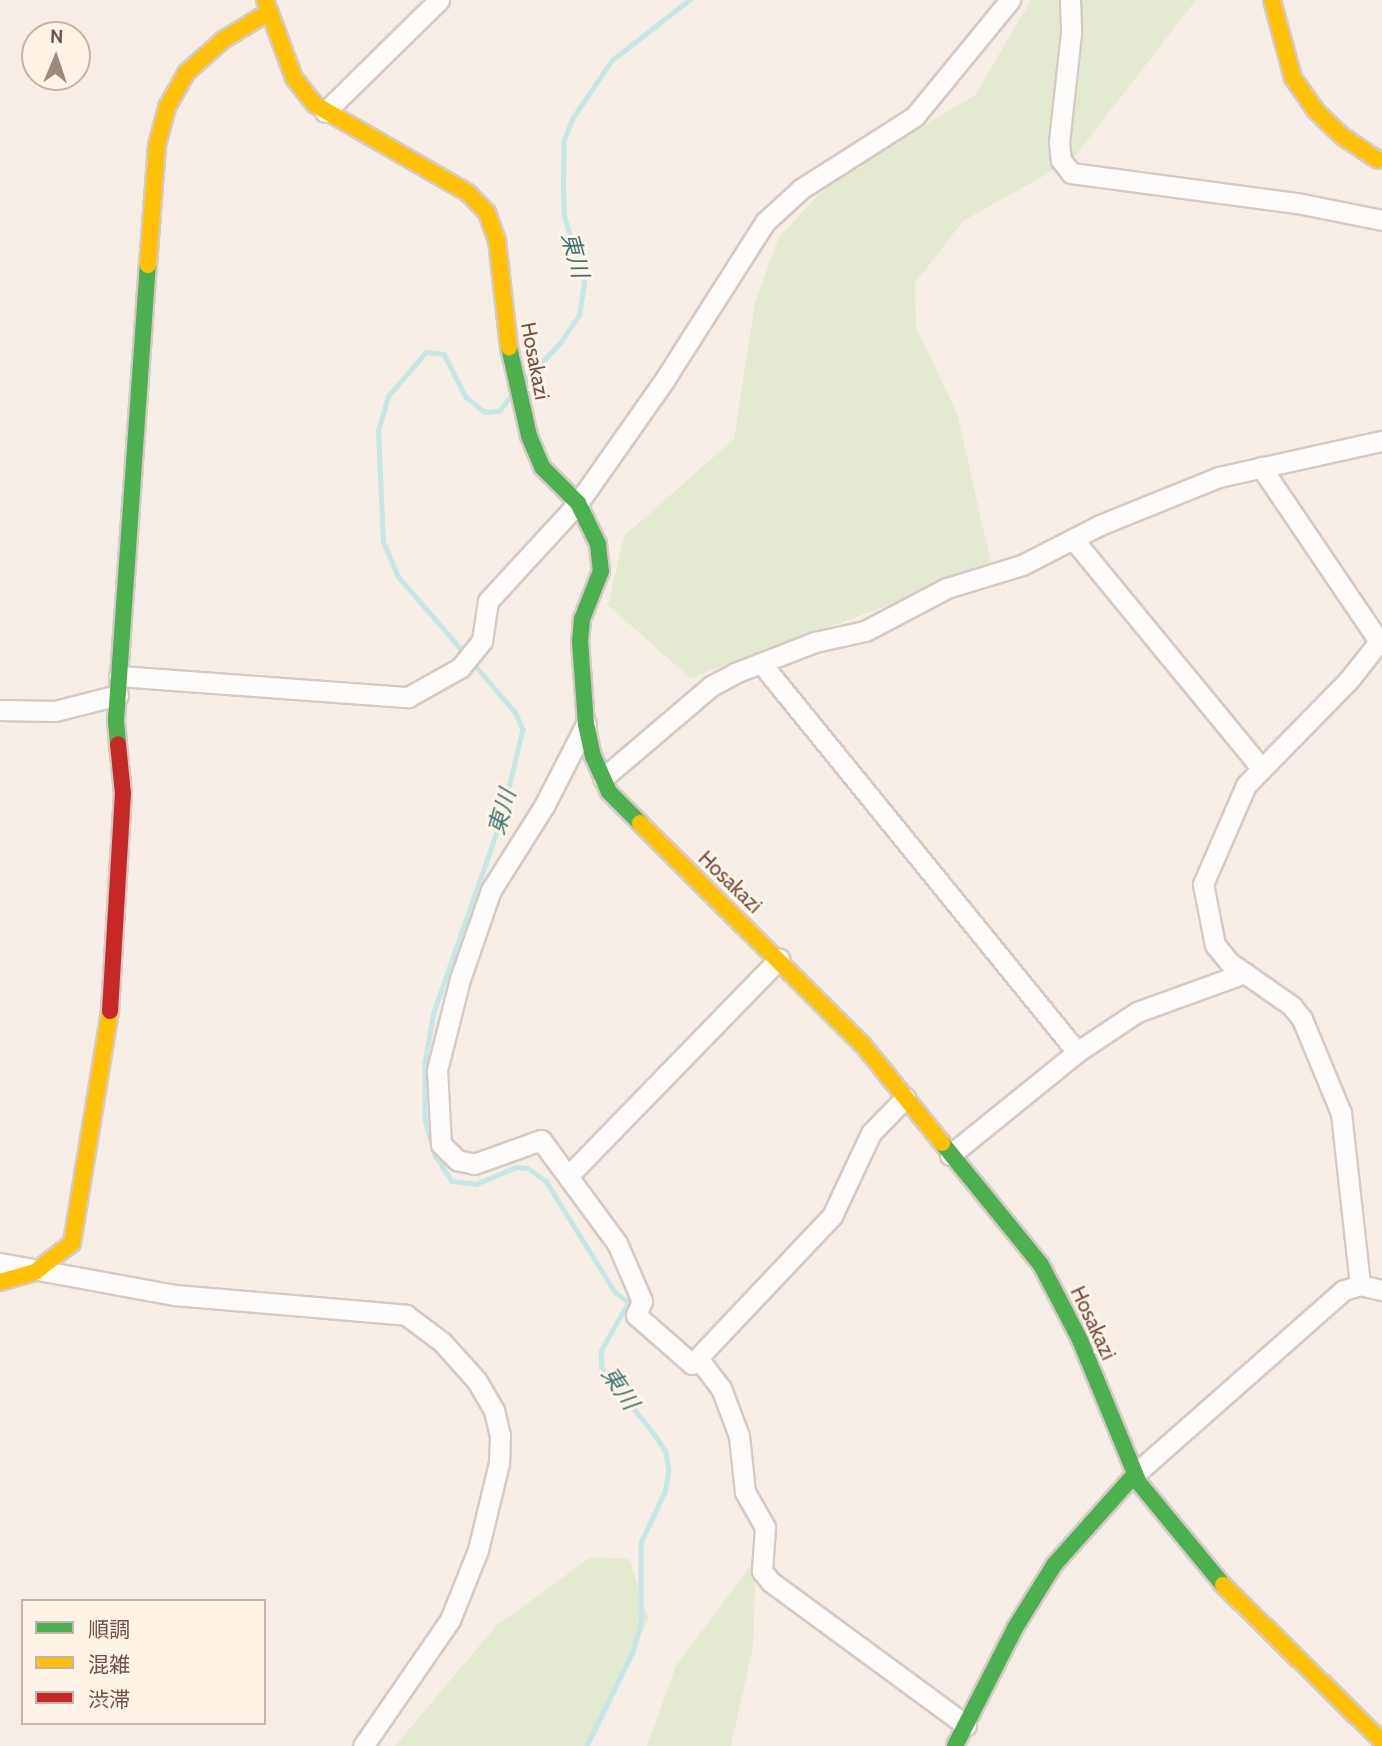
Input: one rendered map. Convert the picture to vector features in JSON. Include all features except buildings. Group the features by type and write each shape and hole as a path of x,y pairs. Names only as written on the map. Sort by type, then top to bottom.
{"main road":[{"path":"1272,0 1280,43 1308,100 1342,136 1378,160"},
{"name":"Hosakazi","path":"266,3 294,78 305,96 326,112 468,193 487,213 497,240 516,385 542,467 578,503 598,544 601,571 582,619 579,641 586,723 603,778 636,824 779,959 863,1045 1041,1265 1080,1340 1135,1474 1208,1570 1382,1741"},
{"path":"0,1282 35,1272 72,1243 111,1003 123,794 119,685 157,145 167,107 187,72 266,3"},
{"path":"955,1746 1015,1628 1054,1565 1135,1474"}],"street":[{"path":"326,112 439,0"},
{"path":"0,710 55,711 119,685 408,697 460,668 477,651 482,641 488,601 578,503 666,379 779,204 915,116 1010,0"},
{"path":"1070,0 1071,33 1059,142 1061,160 1071,173 1297,203 1382,220"},
{"path":"603,778 711,686 761,663 815,642 865,631 947,588 1022,565 1073,539 1219,477 1382,441"},
{"path":"1261,467 1380,639 1348,681 1246,785 1203,884 1215,944 1245,974 1292,1006 1302,1019 1342,1113 1360,1285"},
{"path":"1073,539 1261,768"},
{"path":"761,663 1077,1052"},
{"path":"586,723 544,806 491,890 460,979 437,1070 441,1144 457,1160 474,1164 541,1140 617,1243 642,1301 636,1315 692,1364 832,1216 871,1133 905,1098"},
{"path":"568,1177 779,959"},
{"path":"950,1155 1077,1052 1137,1012 1245,974"},
{"path":"0,1263 35,1272 175,1295 406,1315 442,1342 477,1381 494,1410 500,1436 499,1463 478,1550 450,1620 363,1746"},
{"path":"1135,1474 1344,1290 1360,1285 1382,1290"},
{"path":"698,1358 721,1388 739,1436 745,1492 765,1527 762,1571 771,1582 966,1725"}],"green space":[{"path":"1031,0 1196,0 1072,160 963,221 915,283 916,328 957,413 992,567 690,678 608,605 624,536 734,439 755,302 779,237 833,180 975,95"},
{"path":"591,1557 629,1559 648,1618 616,1693 586,1746 395,1746 496,1626"},
{"path":"756,1559 753,1647 731,1746 647,1746 676,1666"}],"waterway":[{"name":"東川","path":"525,380 560,343 579,315 584,283 564,216 564,140 572,119 612,60 689,0"},
{"name":"東川","path":"464,653 398,577 383,542 378,431 388,396 426,352 444,354 466,397 485,412 499,411 510,397"},
{"name":"東川","path":"472,662 515,712 523,729 502,818 434,1012 425,1063 425,1120 435,1155 452,1181 476,1184 516,1167 528,1168 546,1181 615,1292 629,1302 601,1351 602,1368 655,1435 666,1452 669,1470 665,1492 641,1543 641,1624 633,1652 587,1746"}],"traffic: fast":[{"path":"118,744 116,720 148,265"},
{"path":"509,347 529,436 542,467 578,503 598,544 601,571 582,619 580,641 586,724 593,756 609,792 640,823"},
{"path":"942,1143 1041,1265 1080,1340 1139,1483 1223,1585"},
{"path":"955,1746 1015,1628 1054,1565 1135,1474"}],"traffic: slow":[{"path":"265,0 294,78 314,104 468,193 487,213 497,240 509,347"},
{"path":"1272,0 1293,78 1315,110 1342,136 1378,160"},
{"path":"148,265 157,145 167,107 187,72 223,40 269,12"},
{"path":"640,823 863,1045 942,1143"},
{"path":"0,1282 35,1272 72,1243 110,1011"},
{"path":"1223,1585 1382,1741"}],"traffic: jam":[{"path":"110,1011 123,794 118,744"}]}
